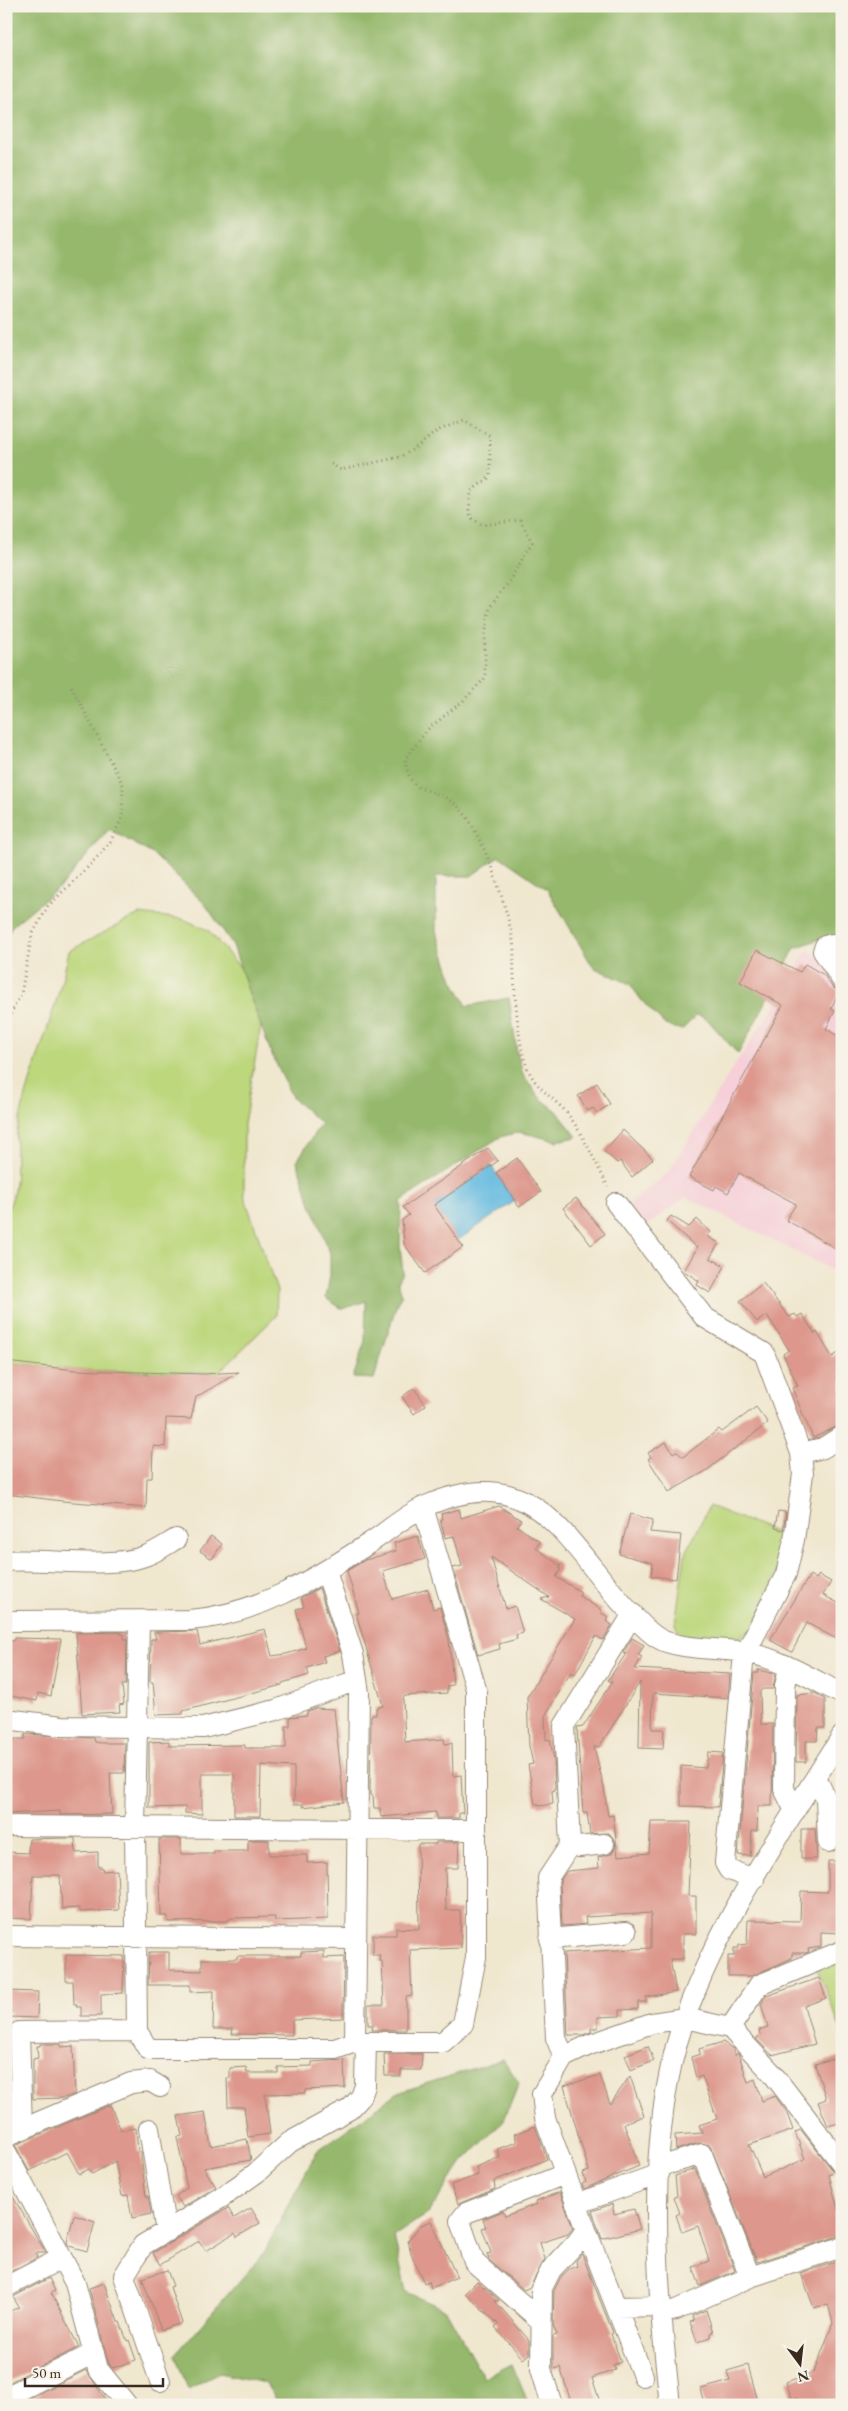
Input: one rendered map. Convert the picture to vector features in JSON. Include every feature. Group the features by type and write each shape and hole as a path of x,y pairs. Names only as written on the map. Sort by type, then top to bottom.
{"street":[{"path":"842,952 833,944 825,946 823,951 842,980"},
{"path":"616,1202 704,1317 764,1353 801,1454 803,1474 794,1540 786,1574 746,1652 743,1664 725,1863 729,1870 754,1879"},
{"path":"801,1454 823,1448 842,1436"},
{"path":"6,1621 139,1621 213,1618 240,1611 276,1597 326,1572 423,1507 464,1494 493,1492 540,1509 564,1530 602,1582 646,1629 666,1642 746,1652 789,1668 842,1694"},
{"path":"139,1621 135,1827 137,2031 148,2049 335,2049 361,2042 443,2042 463,2024 476,1957 476,1689 423,1507"},
{"path":"6,1561 92,1562 122,1560 144,1556 176,1540"},
{"path":"160,2381 124,2276 143,2245 224,2196 256,2173 290,2142 350,2109 361,2097 365,2086 356,1939 359,1693 353,1654 326,1572"},
{"path":"564,2057 556,2038 548,1878 570,1846 564,1726 633,1614"},
{"path":"789,1668 785,1686 784,1790 795,1811"},
{"path":"6,1719 62,1726 203,1728 276,1710 357,1680"},
{"path":"670,2405 662,2309 659,2171 667,2087 685,2018 701,1976 754,1879 842,1736"},
{"path":"816,1777 826,1799 828,1842"},
{"path":"6,1826 476,1830"},
{"path":"570,1846 580,1847 604,1844"},
{"path":"550,1939 626,1932"},
{"path":"6,1936 356,1939"},
{"path":"730,2028 759,1985 842,1951"},
{"path":"644,2376 576,2204 545,2118 542,2094 564,2057 589,2045 652,2023 685,2018 730,2028 772,2073 840,2160"},
{"path":"137,2031 19,2032 14,2132 131,2082 150,2081 160,2087"},
{"path":"149,2129 166,2232"},
{"path":"6,2152 75,2282 98,2369 128,2405"},
{"path":"576,2204 702,2154 750,2277"},
{"path":"541,2321 474,2262 460,2221 466,2213 565,2174"},
{"path":"552,2405 541,2369 542,2288 551,2270 586,2230"},
{"path":"616,2307 676,2310 750,2277 842,2247"},
{"path":"6,2287 62,2258"},
{"path":"6,2397 94,2353"}],"path":[{"path":"330,464 341,470 400,457 417,447 437,431 464,420 490,436 490,477 471,491 469,510 471,518 483,524 520,520 532,542 510,580 490,607 485,635 485,678 464,700 427,730 405,759 407,774 411,782 450,801 465,814 474,828 492,869 513,943 517,1006 523,1056 529,1073 539,1088 558,1103 574,1122 616,1202"},
{"path":"6,1022 21,994 32,935 48,906 92,863 110,842 122,818 123,785 71,686"}],"shaded area":[{"path":"807,950 820,958 842,987 842,1275 686,1197 644,1228 628,1205 669,1172 730,1072 771,1011"}],"green space":[{"path":"6,6 842,6 842,940 817,940 795,948 738,1054 707,1019 697,1015 682,1030 665,1025 642,1001 630,984 593,967 547,889 499,856 471,876 436,876 436,931 453,980 467,1006 509,998 517,1053 523,1075 539,1097 557,1111 577,1137 557,1141 520,1132 500,1137 401,1201 400,1246 403,1273 398,1282 402,1295 397,1303 374,1379 353,1378 365,1341 366,1301 342,1309 326,1298 330,1275 330,1253 297,1161 321,1123 293,1099 272,1055 233,945 205,904 154,855 109,829 62,885 12,926 6,937"},
{"path":"139,914 183,919 208,930 261,992 261,1025 244,1124 244,1195 277,1291 276,1316 218,1373 75,1370 6,1362 6,1212 14,1192 16,1137 23,1105 58,995 69,951"},
{"path":"709,1506 786,1536 790,1541 753,1629 733,1641 683,1635 679,1633 675,1624 685,1555"},
{"path":"842,1959 842,2033 817,1968"},
{"path":"503,2059 519,2083 504,2120 463,2162 428,2213 394,2236 406,2292 446,2310 484,2378 512,2364 529,2405 280,2405 265,2383 219,2373 188,2389 175,2355 263,2254 317,2151 397,2093"}],"water":[{"path":"491,1166 515,1201 458,1240 434,1205"}],"building":[{"path":"757,950 800,972 805,964 824,975 832,987 839,991 831,1009 835,1011 826,1029 842,1038 842,1252 786,1220 796,1204 739,1173 728,1193 716,1186 714,1190 689,1177 783,1005 740,982"},
{"path":"597,1083 610,1104 597,1113 593,1108 588,1111 578,1096"},
{"path":"623,1130 653,1159 632,1177 620,1161 617,1163 604,1151"},
{"path":"488,1148 498,1161 434,1205 463,1247 425,1273 404,1244 402,1220 409,1215 403,1207"},
{"path":"517,1158 541,1192 519,1207 496,1173"},
{"path":"576,1198 605,1234 591,1245 563,1208"},
{"path":"671,1216 689,1227 697,1219 711,1232 707,1236 719,1243 710,1258 725,1266 710,1293 697,1285 699,1281 684,1271 697,1248 667,1221"},
{"path":"763,1283 789,1317 795,1314 797,1317 802,1314 815,1334 817,1332 832,1357 842,1351 842,1424 813,1438 792,1388 798,1386 783,1354 789,1350 767,1315 757,1322 740,1301"},
{"path":"6,1362 75,1370 203,1374 239,1372 196,1397 191,1419 166,1418 165,1447 153,1446 152,1478 147,1478 146,1508 6,1494"},
{"path":"414,1388 426,1405 414,1414 402,1397"},
{"path":"756,1407 768,1423 706,1471 669,1492 648,1459 651,1457 648,1453 666,1442 673,1453 676,1451 683,1457 719,1429 722,1432"},
{"path":"499,1506 521,1520 517,1526 540,1542 536,1548 561,1566 556,1577 581,1592 579,1596 602,1610 600,1612 608,1617 606,1621 612,1625 603,1640 596,1636 575,1674 571,1672 545,1716 546,1740 550,1739 554,1760 555,1790 552,1791 553,1804 539,1806 535,1804 528,1765 533,1764 529,1746 527,1697 575,1619 541,1599 549,1597 491,1557 506,1609 515,1606 523,1633 516,1635 517,1639 499,1644 500,1649 478,1655 453,1568 462,1566 454,1536 445,1538 440,1519 442,1519 441,1514 459,1509 461,1518"},
{"path":"778,1511 786,1512 783,1530 775,1528"},
{"path":"630,1514 653,1520 650,1532 681,1535 676,1579 651,1576 653,1563 619,1554"},
{"path":"211,1536 222,1544 212,1559 200,1551"},
{"path":"418,1536 425,1559 383,1571 392,1599 428,1589 433,1609 440,1607 449,1640 453,1685 447,1686 447,1693 405,1696 403,1699 405,1742 444,1739 445,1744 452,1743 453,1776 461,1775 463,1813 459,1813 459,1818 436,1818 436,1812 381,1817 380,1808 374,1808 373,1796 370,1795 371,1715 376,1715 376,1708 383,1706 356,1613 359,1613 347,1571 365,1560 396,1551 394,1543"},
{"path":"810,1575 816,1579 819,1575 831,1582 823,1595 842,1605 842,1642 807,1623 792,1652 770,1640"},
{"path":"319,1588 340,1651 323,1656 325,1662 307,1668 309,1675 282,1683 282,1685 183,1711 183,1714 156,1715 153,1682 150,1682 151,1639 156,1639 154,1632 197,1631 200,1645 265,1629 272,1656 286,1654 306,1648 296,1609 304,1607 301,1598"},
{"path":"121,1632 120,1634 124,1634 124,1639 127,1639 126,1685 122,1685 124,1704 119,1705 120,1712 82,1714 76,1633"},
{"path":"14,1638 61,1639 51,1696 38,1693 37,1701 6,1695 6,1641 14,1641"},
{"path":"632,1638 644,1645 638,1655 642,1657 635,1669 730,1674 728,1698 653,1693 652,1729 664,1729 663,1749 639,1748 640,1682 599,1747 594,1747 604,1788 608,1816 613,1815 618,1856 649,1853 651,1822 691,1822 688,1896 696,1896 696,1934 683,1934 683,1959 670,1959 676,1992 646,1997 646,2002 638,2002 638,2009 620,2010 620,2016 598,2017 598,2028 591,2028 591,2032 583,2035 568,2035 564,1953 651,1948 651,1913 585,1917 586,1924 562,1926 560,1881 567,1871 599,1868 598,1857 611,1854 615,1848 616,1842 609,1833 590,1834 587,1813 583,1813 577,1728 583,1727 612,1682 608,1680 626,1654 623,1653"},
{"path":"758,1670 776,1674 773,1689 762,1689 760,1692 761,1724 773,1724 772,1806 758,1806 757,1831 752,1831 750,1856 738,1855 754,1673 758,1673"},
{"path":"815,1693 825,1699 825,1728 818,1728 817,1741 806,1741 806,1762 796,1762 797,1695"},
{"path":"316,1708 334,1709 344,1802 303,1807 303,1804 294,1804 294,1767 261,1765 260,1816 234,1816 234,1774 202,1774 202,1814 185,1813 185,1807 149,1808 149,1742 169,1741 169,1746 245,1745 245,1748 286,1748 286,1726 290,1726 290,1717 307,1715 307,1711"},
{"path":"25,1734 94,1738 95,1742 101,1743 125,1743 124,1773 110,1773 112,1814 60,1815 60,1811 6,1814 6,1739 25,1739"},
{"path":"708,1752 723,1753 718,1807 681,1806 681,1766 706,1768"},
{"path":"801,1829 815,1829 817,1859 801,1859"},
{"path":"75,1838 76,1853 98,1852 98,1867 102,1867 103,1871 117,1870 119,1910 80,1912 79,1908 62,1909 60,1875 33,1875 31,1919 6,1918 6,1852 28,1853 29,1839"},
{"path":"159,1839 181,1839 181,1854 214,1854 214,1851 248,1851 248,1840 269,1840 269,1855 307,1855 307,1863 327,1862 328,1919 275,1921 275,1917 231,1918 227,1921 168,1922 168,1916 161,1916"},
{"path":"436,1842 459,1842 458,1868 445,1868 446,1910 460,1910 461,1948 410,1950 412,1996 406,1997 406,2030 372,2030 373,2025 368,2025 368,2005 384,2005 382,1961 379,1961 380,1955 373,1955 373,1935 396,1935 396,1928 419,1929 418,1844 436,1844"},
{"path":"828,1861 842,1861 842,1923 840,1933 821,1932 821,1947 808,1949 809,1952 805,1953 792,1953 792,1958 752,1976 728,1976 728,1956 734,1956 734,1948 747,1944 748,1920 800,1921 801,1891 828,1892"},
{"path":"324,1951 324,1958 344,1957 343,2018 292,2020 292,2035 232,2034 233,2029 213,2029 214,1991 190,1992 190,1985 148,1985 149,1952 169,1952 169,1970 202,1971 202,1959 237,1959 237,1956 301,1956 301,1952"},
{"path":"66,1955 124,1956 123,1993 101,1994 101,2016 81,2016 81,2007 76,2007 77,2004 74,2004 73,1981 66,1981"},
{"path":"819,1978 826,1998 804,2006 815,2044 772,2055 756,2039 760,2035 759,2030 768,2027 761,2004 766,1996"},
{"path":"7,1991 38,1992 37,2018 10,2017 10,2012 6,2012"},
{"path":"723,2042 733,2049 735,2056 737,2053 739,2055 748,2082 755,2079 762,2101 775,2096 786,2111 793,2130 749,2145 763,2177 805,2159 795,2132 801,2130 834,2172 829,2175 838,2210 842,2208 842,2235 757,2262 710,2145 699,2143 676,2150 675,2135 702,2133 699,2125 717,2119 702,2076 696,2078 691,2057 700,2054 699,2049"},
{"path":"40,2044 61,2044 61,2047 73,2046 75,2094 64,2098 33,2099 33,2059 38,2058 37,2046 40,2046"},
{"path":"648,2046 654,2061 631,2070 625,2055"},
{"path":"384,2054 422,2054 421,2070 401,2070 401,2076 385,2076"},
{"path":"842,2056 842,2122 828,2126 818,2102 826,2099 815,2064"},
{"path":"344,2060 345,2088 305,2090 305,2093 265,2094 270,2134 248,2137 244,2107 228,2107 227,2078 230,2078 230,2068 246,2067 247,2073 278,2073 278,2067 312,2066 312,2062"},
{"path":"600,2075 610,2104 630,2076 644,2116 624,2123 639,2166 584,2189 582,2184 586,2182 583,2173 589,2171 564,2086"},
{"path":"110,2105 121,2130 136,2128 138,2152 141,2152 146,2196 148,2196 151,2214 132,2218 128,2195 122,2196 115,2161 92,2174 89,2169 79,2174 67,2152 29,2171 15,2145"},
{"path":"205,2112 211,2146 247,2139 251,2160 204,2168 216,2187 183,2207 176,2196 187,2188 177,2137 182,2136 178,2116"},
{"path":"535,2126 547,2159 494,2181 495,2189 458,2204 451,2185 478,2175 476,2167 500,2157 497,2149 517,2142 514,2134"},
{"path":"695,2169 735,2271 700,2286 693,2267 709,2261 698,2226 682,2232 676,2215 680,2213 674,2197 677,2196 675,2176"},
{"path":"6,2185 46,2253 36,2253 38,2257 6,2274"},
{"path":"560,2192 573,2228 568,2234 540,2243 545,2259 530,2287 524,2290 489,2260 487,2254 491,2253 482,2228 486,2227 483,2219 503,2211 505,2216 537,2204 536,2201"},
{"path":"612,2204 614,2214 634,2209 640,2229 602,2239 592,2211"},
{"path":"228,2208 234,2218 251,2208 260,2223 237,2237 235,2233 206,2251 199,2241 160,2265 153,2253"},
{"path":"74,2215 95,2222 87,2251 69,2246 67,2242"},
{"path":"431,2221 457,2277 431,2288 429,2281 424,2283 411,2254 408,2240 421,2225"},
{"path":"582,2254 613,2333 611,2334 621,2362 613,2365 615,2370 592,2378 601,2405 572,2405 560,2367 554,2369 553,2367 553,2336 557,2335 553,2325 554,2291 561,2277 569,2269 577,2266 576,2261"},
{"path":"842,2260 842,2405 800,2405 797,2398 792,2399 786,2382 814,2372 833,2323 828,2304 814,2308 801,2273"},
{"path":"167,2270 173,2286 170,2287 182,2323 161,2330 142,2278"},
{"path":"49,2278 55,2291 51,2293 79,2347 6,2384 6,2313 19,2307 13,2297"},
{"path":"477,2281 499,2300 495,2301 529,2340 529,2354 523,2359 495,2327 498,2324 465,2293"},
{"path":"104,2283 118,2322 120,2322 127,2341 129,2340 136,2360 113,2368 109,2364 89,2288"},
{"path":"706,2310 713,2332 710,2333 711,2337 697,2342 690,2322 694,2321 692,2316"},
{"path":"748,2365 759,2405 705,2405 701,2389 730,2381 727,2371"},
{"path":"86,2370 109,2405 31,2405 28,2399"}]}
